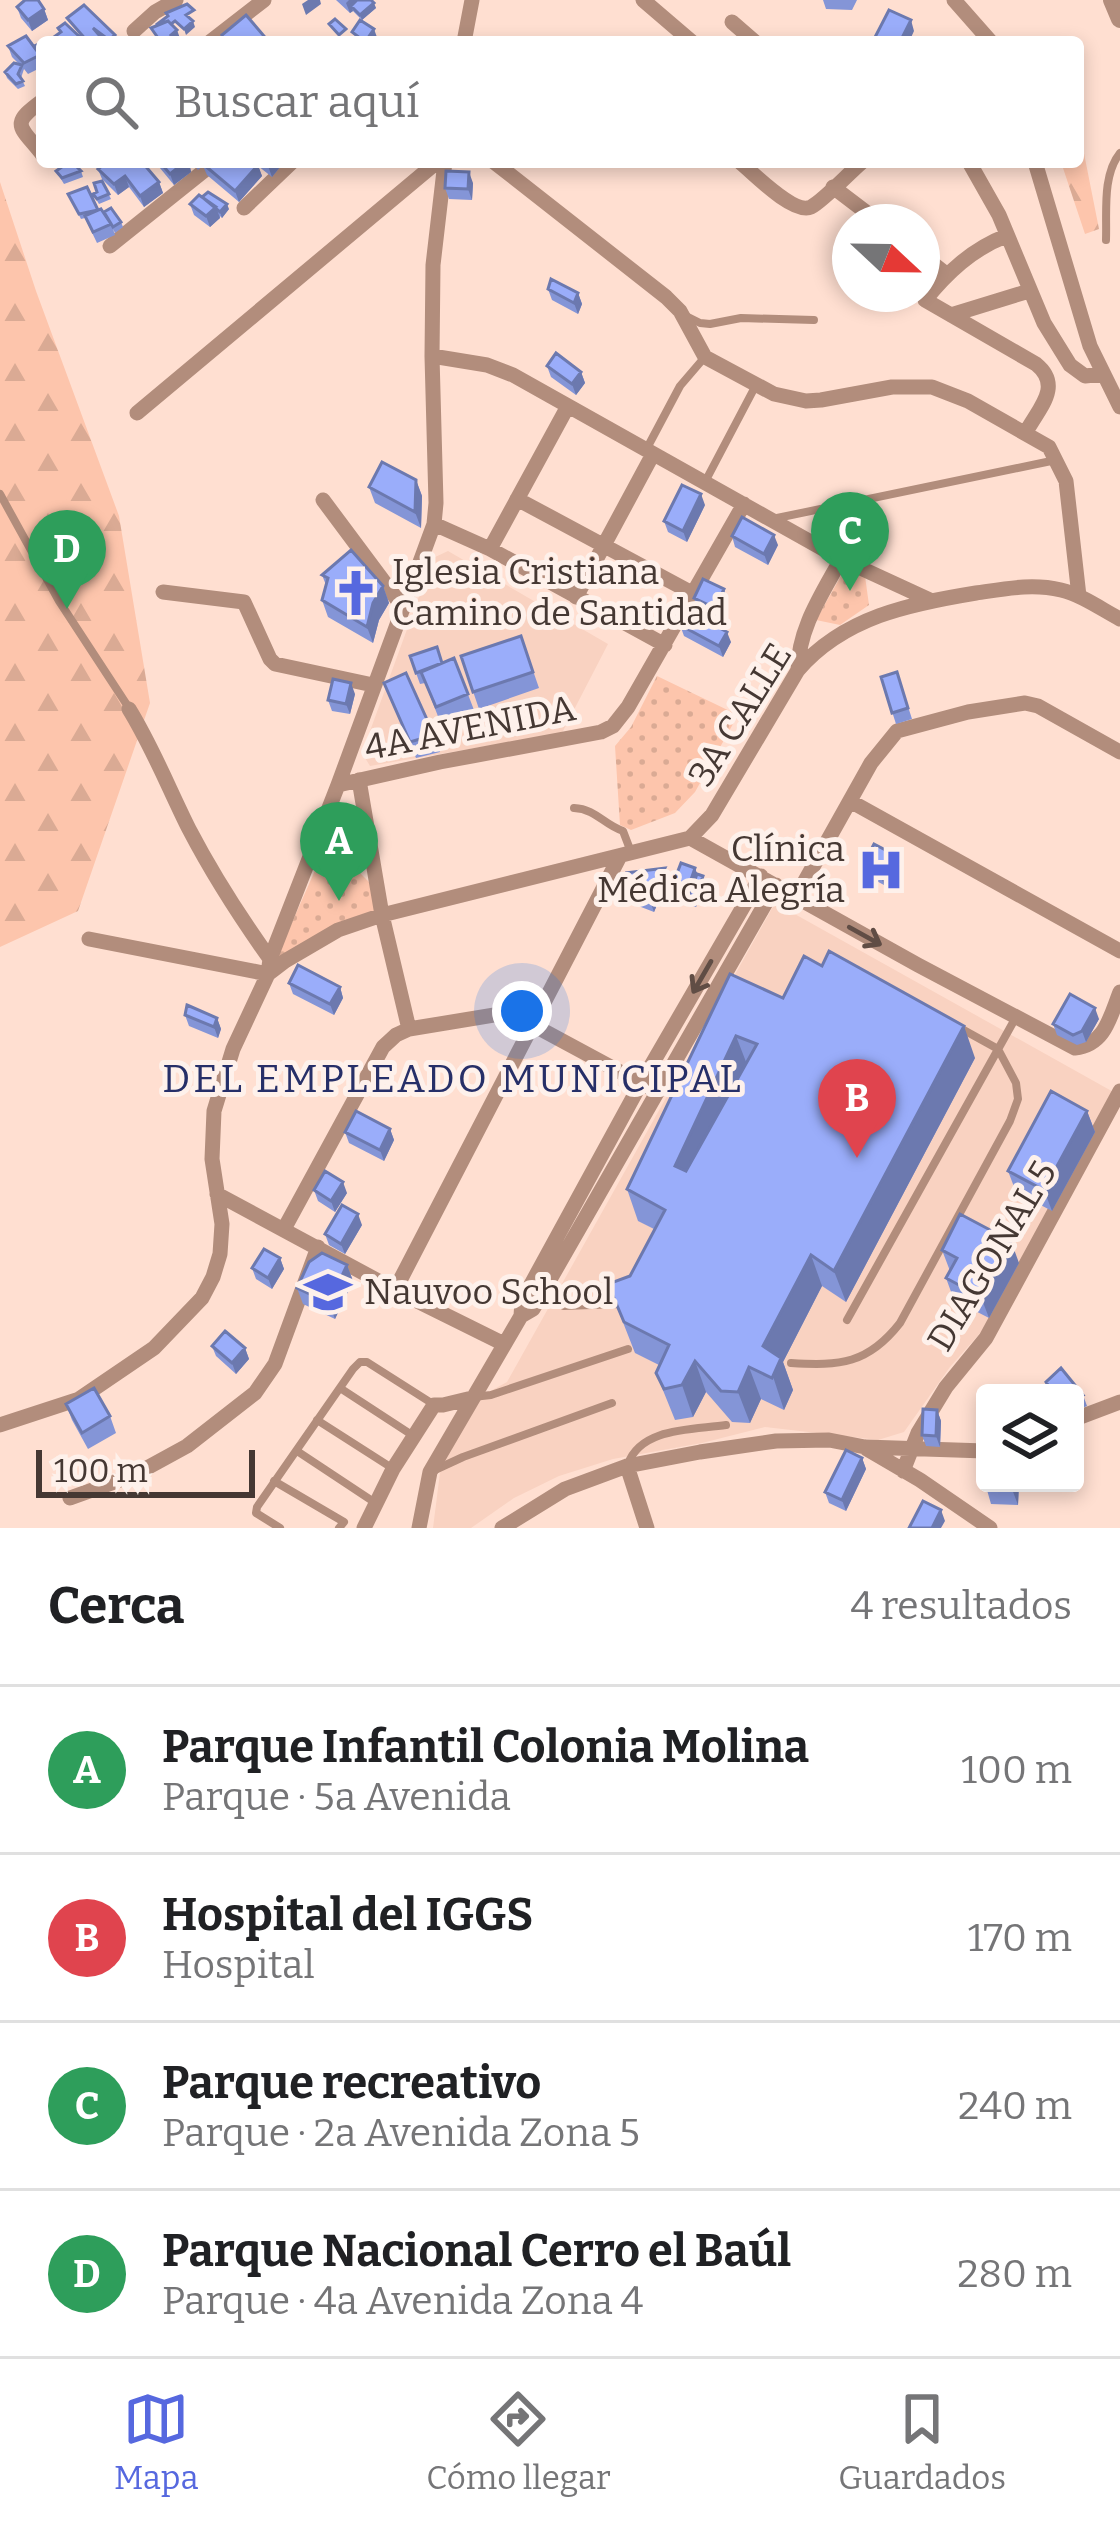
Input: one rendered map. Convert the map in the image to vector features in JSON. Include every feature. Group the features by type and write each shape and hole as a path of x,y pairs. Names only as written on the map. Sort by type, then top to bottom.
{"street":[{"path":"134,31 176,0"},
{"path":"218,36 264,0"},
{"path":"465,36 472,0"},
{"path":"643,0 685,36"},
{"path":"954,0 986,36"},
{"path":"732,22 748,36"},
{"path":"36,105 20,121 36,146"},
{"path":"110,246 208,168"},
{"path":"244,208 286,168"},
{"path":"137,413 434,168"},
{"path":"0,1425 79,1399 154,1348 202,1298 213,1277 222,1224 212,1159 214,1111 233,1048 269,966 434,524 433,265 441,168"},
{"path":"502,168 667,297 705,357 756,386 806,401 892,387 932,387 968,401 1049,447 1066,481 1079,596"},
{"path":"747,168 796,208 808,209 855,168"},
{"path":"972,168 999,214 1044,323 1070,365 1084,376 1103,374"},
{"path":"1037,168 1090,346 1120,407"},
{"path":"833,187 855,204"},
{"path":"1006,236 946,274 926,300 1048,374 1047,394 1025,432"},
{"path":"940,269 946,274"},
{"path":"951,315 1029,291"},
{"path":"432,356 499,368 841,559 930,600"},
{"path":"490,549 568,406"},
{"path":"576,597 650,452"},
{"path":"518,499 694,594"},
{"path":"322,500 402,606"},
{"path":"434,524 490,549 665,645 744,504"},
{"path":"798,670 807,623 841,559"},
{"name":"3A CALLE","path":"690,838 712,815 798,670 814,652 854,625 930,600 1018,587 1043,587 1079,596 1120,619"},
{"path":"163,592 244,602 274,664 374,685"},
{"name":"4A AVENIDA","path":"338,785 601,732 613,726 628,707 665,645"},
{"path":"796,898 871,763 897,731 968,712 1032,704 1120,752"},
{"path":"129,710 224,893 269,966"},
{"path":"359,780 382,915 409,1029"},
{"path":"850,801 1120,951"},
{"path":"89,939 269,966 338,930 382,915 690,838 1075,1048 1090,1045 1102,1035 1120,992"},
{"path":"395,1290 626,855"},
{"path":"419,1528 430,1472 521,1316 522,1301 768,881"},
{"path":"284,1229 383,1047 396,1035 542,1007"},
{"path":"533,1025 648,1087"},
{"path":"521,1316 533,1309 648,1087"},
{"name":"DIAGONAL 5","path":"903,1471 946,1387 986,1338 1120,1091"},
{"path":"217,1194 504,1344"},
{"path":"70,1498 134,1475 188,1446 255,1393 275,1364 318,1247"},
{"path":"360,1528 434,1405 472,1398"},
{"path":"1084,1416 1120,1402"},
{"path":"502,1528 520,1522 565,1489 627,1466 776,1441 976,1451"},
{"path":"865,1447 990,1528"},
{"path":"627,1466 647,1528"}],"lane":[{"path":"1106,240 1109,174 1120,152"},
{"path":"680,311 710,324 741,318 814,320"},
{"path":"650,452 680,386 705,357"},
{"path":"705,482 756,386"},
{"path":"773,519 1057,460"},
{"path":"0,494 59,602 129,710"},
{"path":"574,808 596,813 623,831 626,855"},
{"path":"847,1320 1016,1018"},
{"path":"790,1363 819,1365 862,1357 884,1344 1010,1121 1018,1099 1016,1083 998,1049 960,1028"},
{"path":"540,1295 564,1306 632,1304"},
{"path":"472,1398 628,1348"},
{"path":"280,1528 256,1513 256,1507 361,1362 434,1405"},
{"path":"340,1388 413,1436"},
{"path":"430,1472 612,1403"},
{"path":"317,1420 393,1469"},
{"path":"627,1466 632,1452 651,1438 727,1425"},
{"path":"296,1450 375,1503"},
{"path":"274,1481 342,1525 360,1528"}],"shaded area":[{"path":"448,551 608,644 562,733 370,766 362,753 433,558"},
{"path":"775,903 1117,1094 990,1322 950,1367 904,1432 878,1440 765,1427 613,1459 559,1476 514,1498 471,1528 433,1528 443,1449 476,1399 507,1382"}],"green space":[{"path":"1084,153 1099,229 1085,234 1063,168 1084,168"},
{"path":"0,182 119,516 150,703 78,911 0,947"},
{"path":"846,567 865,576 869,605 840,625 816,620"},
{"path":"657,676 738,715 695,792 675,813 631,830 620,825 615,746 631,727"},
{"path":"328,841 373,886 379,916 271,970"}],"building":[{"path":"25,0 38,0 44,9 28,20 17,7"},
{"path":"357,0 374,3 360,15 351,6"},
{"path":"187,4 194,10 186,15 193,21 184,29 175,21 156,25 166,13"},
{"path":"84,5 115,35 104,36 93,28 100,36 83,36 67,18"},
{"path":"889,10 911,20 903,36 876,36"},
{"path":"246,15 264,36 223,36"},
{"path":"335,19 346,29 339,35 329,24"},
{"path":"360,20 374,29 369,36 352,32"},
{"path":"168,21 177,30 172,36 157,36 151,28"},
{"path":"65,23 79,36 55,36 61,32 58,28"},
{"path":"26,36 36,57 24,63 8,46"},
{"path":"14,63 22,65 18,74 23,81 16,84 5,72"},
{"path":"78,168 81,171 62,178 56,171"},
{"path":"147,168 159,182 140,196 125,176 114,184 98,169"},
{"path":"208,168 255,168 235,191"},
{"path":"446,171 469,172 468,189 445,188"},
{"path":"102,181 109,194 97,199 94,183"},
{"path":"87,187 98,210 79,214 68,194"},
{"path":"208,192 227,204 220,212 202,197"},
{"path":"199,195 216,207 206,216 190,204"},
{"path":"111,208 121,222 113,227 104,212"},
{"path":"101,209 111,224 93,232 85,216"},
{"path":"551,279 578,293 574,303 548,289"},
{"path":"556,353 581,372 572,384 547,366"},
{"path":"382,462 416,480 415,512 369,487"},
{"path":"682,485 701,494 683,531 664,521"},
{"path":"742,517 774,535 764,554 732,536"},
{"path":"351,550 383,586 367,627 322,600 328,578 322,575"},
{"path":"703,579 724,589 715,608 694,598"},
{"path":"688,611 727,632 719,646 680,625"},
{"path":"521,636 533,672 473,692 461,656"},
{"path":"437,647 442,663 416,673 410,656"},
{"path":"454,658 468,694 436,707 421,672"},
{"path":"897,672 908,708 892,713 881,677"},
{"path":"406,673 434,735 410,742 384,683"},
{"path":"333,679 351,683 346,704 328,700"},
{"path":"874,844 891,853 880,874 863,865"},
{"path":"681,863 695,868 686,894 671,889"},
{"path":"665,868 650,901 619,882 626,873"},
{"path":"697,874 703,876 694,901 688,899"},
{"path":"829,951 964,1026 834,1271 811,1255 763,1346 781,1358 772,1378 749,1367 738,1392 721,1391 695,1361 682,1385 664,1389 656,1373 669,1345 624,1322 608,1284 630,1276 665,1210 627,1189 730,974 783,998 804,956 822,966","holes":["736,1036 757,1044 686,1171 675,1166"]},
{"path":"298,965 340,987 330,1004 289,983"},
{"path":"1070,994 1095,1008 1082,1031 1073,1035 1053,1024"},
{"path":"187,1005 217,1018 214,1027 185,1015"},
{"path":"1051,1091 1087,1111 1044,1190 1008,1171"},
{"path":"356,1111 390,1129 380,1150 345,1132"},
{"path":"325,1171 343,1182 331,1201 314,1190"},
{"path":"342,1205 358,1214 341,1244 325,1234"},
{"path":"960,1214 1011,1241 981,1297 946,1278 957,1258 942,1250"},
{"path":"264,1249 280,1258 268,1278 252,1268"},
{"path":"322,1253 347,1265 329,1303 297,1288 309,1262"},
{"path":"225,1331 245,1348 232,1363 212,1346"},
{"path":"1061,1368 1074,1384 1047,1384"},
{"path":"94,1388 110,1416 82,1433 66,1404"},
{"path":"923,1409 937,1410 936,1436 922,1435"},
{"path":"846,1450 862,1458 842,1500 825,1492"},
{"path":"923,1501 941,1510 932,1528 909,1528"}],"place":[{"name":"Parque recreativo","path":"850,591"},
{"name":"Iglesia Cristiana Camino de Santidad","path":"356,593"},
{"name":"Parque Nacional Cerro el Baúl","path":"67,609"},
{"name":"Clínica Médica Alegría","path":"881,870"},
{"name":"Parque Infantil Colonia Molina","path":"339,901"},
{"name":"Hospital del IGGS","path":"857,1158"},
{"name":"Nauvoo School","path":"328,1292"}],"district":[{"name":"DEL EMPLEADO MUNICIPAL","path":"453,1079"}]}
